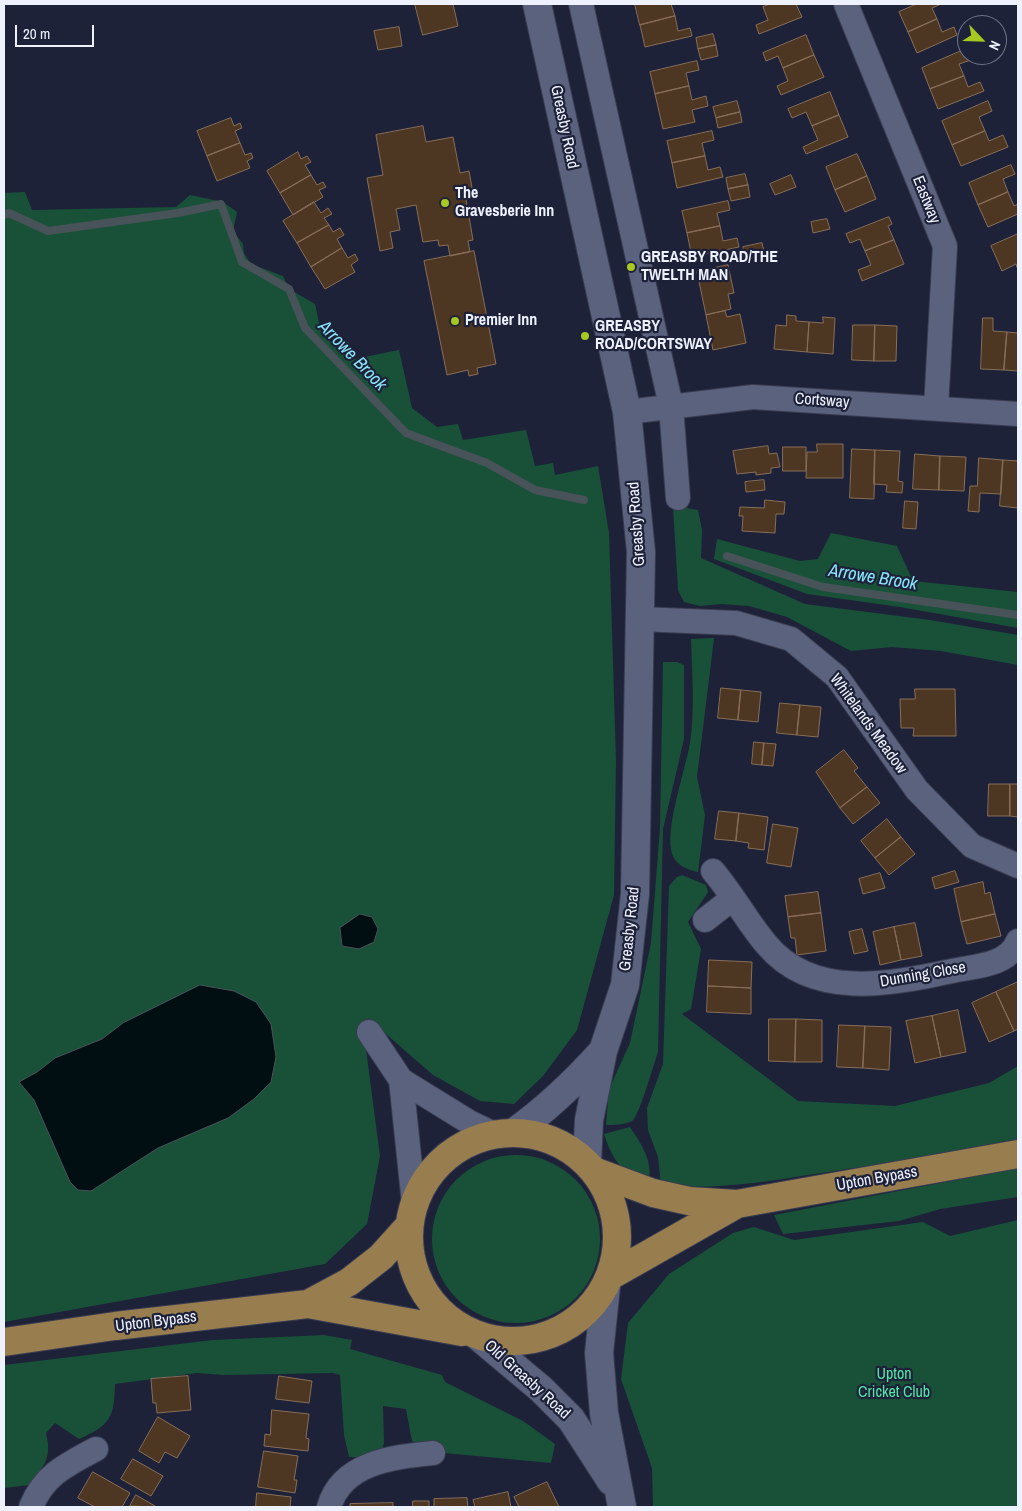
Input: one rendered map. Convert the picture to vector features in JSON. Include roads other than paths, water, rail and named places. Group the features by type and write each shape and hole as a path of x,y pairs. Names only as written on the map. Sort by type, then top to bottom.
{"main road":[{"name":"Greasby Road","path":"537,4 627,412 641,552 635,894 625,984 603,1051 589,1120 591,1167"},
{"name":"Greasby Road","path":"503,1133 544,1111 575,1082 603,1051"},
{"path":"475,1335 443,1315 422,1290 410,1259 411,1215 426,1179 445,1158 468,1143 503,1133 533,1134 553,1140 571,1150 591,1167 609,1195 616,1222 617,1249 608,1281"},
{"name":"Upton Bypass","path":"591,1167 652,1193 688,1201 737,1204 1018,1154"},
{"name":"Upton Bypass","path":"4,1342 115,1326 308,1304 406,1320 508,1342 538,1339 566,1328 588,1310 608,1281 737,1204"},
{"name":"Upton Bypass","path":"308,1304 349,1282 382,1257 411,1215"},
{"name":"Old Greasby Road","path":"608,1281 599,1353 604,1413 622,1504"},
{"name":"Old Greasby Road","path":"475,1335 541,1389 571,1419 622,1504"}],"street":[{"path":"581,4 671,406 678,498"},
{"name":"Eastway","path":"846,4 945,246 936,408"},
{"name":"Cortsway","path":"627,412 753,397 1018,414"},
{"name":"Whitelands Meadow","path":"639,619 736,623 791,639 837,677 917,790 972,846 1018,866"},
{"name":"Dunning Close","path":"713,871 768,946 793,966 822,980 866,985 907,981 999,961 1016,947 1018,941"},
{"path":"705,920 733,898"},
{"path":"369,1032 401,1080 469,1122 503,1133"},
{"path":"401,1080 411,1215"},
{"path":"31,1507 42,1484 68,1464 96,1449"},
{"path":"329,1507 342,1482 369,1464 400,1457 433,1453"}],"waterway":[{"name":"Arrowe Brook","path":"4,215 9,213 48,231 178,213 221,204 242,262 289,289 305,328 406,433 487,463 535,490 584,500"},
{"name":"Arrowe Brook","path":"727,556 823,587 1018,615"}],"place":[{"name":"The Gravesberie Inn","path":"445,203"},
{"name":"GREASBY ROAD/THE TWELTH MAN","path":"631,267"},
{"name":"Premier Inn","path":"455,321"},
{"name":"GREASBY ROAD/CORTSWAY","path":"585,336"}],"park label":[{"name":"Upton Cricket Club","path":"894,1384"}]}
